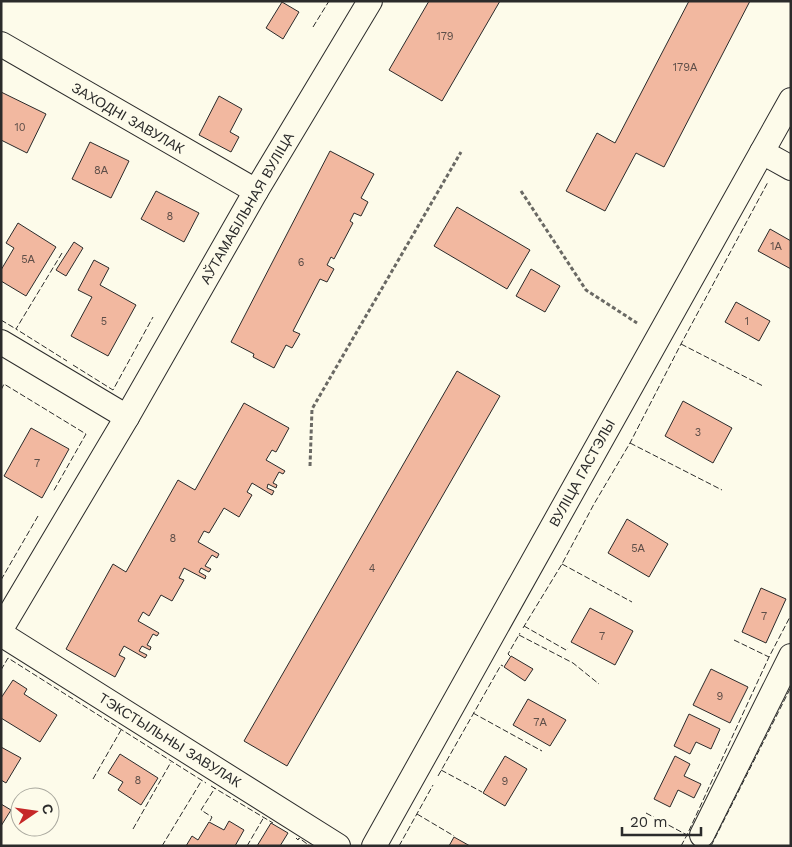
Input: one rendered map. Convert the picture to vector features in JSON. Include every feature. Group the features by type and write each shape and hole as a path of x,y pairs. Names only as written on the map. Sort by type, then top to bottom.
{"street":[{"name":"АЎТАМАБІЛЬНАЯ ВУЛІЦА","path":"1,629 127,417 256,191 370,1"},
{"name":"ЗАХОДНІ ЗАВУЛАК","path":"1,44 256,191"},
{"name":"ВУЛІЦА ГАСТЭЛЫ","path":"374,846 791,100"},
{"path":"762,152 791,168"},
{"path":"1,342 127,417"},
{"name":"ТЭКСТЫЛЬНЫ ЗАВУЛАК","path":"1,634 338,846"},
{"path":"702,835 791,656"}],"path":[{"path":"310,466 312,409 461,152"},
{"path":"521,190 586,290 659,336"}],"building":[{"path":"429,1 500,1 442,101 389,70"},
{"path":"689,1 750,1 664,167 636,153 605,211 566,191 597,133 615,143"},
{"path":"282,2 299,12 283,39 266,28"},
{"path":"1,92 46,114 27,153 1,140"},
{"path":"219,96 242,109 230,132 239,137 231,152 199,135"},
{"path":"90,142 129,161 111,198 72,179"},
{"path":"330,151 374,174 361,198 368,202 361,216 354,213 350,221 353,223 334,259 331,257 327,265 334,269 327,282 320,279 293,331 300,334 292,348 286,345 274,368 253,357 254,354 231,342"},
{"path":"156,191 199,213 184,242 141,219"},
{"path":"457,207 530,250 507,289 434,246"},
{"path":"18,223 56,247 26,296 1,281 1,270 14,248 6,243"},
{"path":"770,229 791,241 791,269 758,251"},
{"path":"74,242 83,248 66,276 56,270"},
{"path":"94,260 109,268 100,285 136,305 108,356 71,336 92,297 78,290"},
{"path":"531,269 560,286 545,312 516,296"},
{"path":"736,302 770,321 759,341 725,322"},
{"path":"457,371 500,396 287,766 244,741"},
{"path":"683,401 732,428 713,463 665,436"},
{"path":"244,403 289,428 276,452 272,450 266,460 285,471 283,474 279,472 273,483 277,485 276,488 268,484 267,488 274,491 272,495 252,483 247,492 252,495 239,517 224,508 209,533 204,531 198,542 219,554 217,558 212,555 205,566 211,569 209,572 201,568 199,572 206,576 205,579 184,568 179,578 184,580 172,601 161,595 149,616 143,612 138,621 159,633 157,636 153,634 147,645 151,647 150,650 142,646 139,651 147,655 145,658 124,646 119,655 125,658 115,677 66,649 113,564 126,572 178,480 195,490"},
{"path":"31,428 69,449 42,498 4,476"},
{"path":"627,519 668,544 649,577 608,553"},
{"path":"761,588 786,599 766,643 742,632"},
{"path":"590,608 633,631 615,665 571,642"},
{"path":"511,656 533,669 525,681 504,667"},
{"path":"711,669 748,687 730,723 693,705"},
{"path":"13,680 27,689 24,694 57,715 40,742 1,718 1,698"},
{"path":"528,699 566,720 550,746 513,725"},
{"path":"689,714 720,729 711,749 696,742 690,754 674,746"},
{"path":"1,747 21,758 6,783 1,780"},
{"path":"120,754 158,778 141,805 118,790 123,782 108,773"},
{"path":"505,756 527,769 505,806 483,793"},
{"path":"675,756 690,764 684,776 701,784 694,798 678,790 670,807 654,799"},
{"path":"1,804 10,809 10,812 1,826"},
{"path":"229,821 244,830 235,846 186,846 192,836 198,840 209,822 224,830"},
{"path":"271,823 288,833 280,846 257,846"},
{"path":"454,837 470,846 449,846"}],"fence":[{"path":"313,27 329,1"},
{"path":"523,628 562,564 630,443 768,182"},
{"path":"62,253 16,329 67,361"},
{"path":"73,365 113,390 153,317"},
{"path":"1,320 16,329"},
{"path":"681,344 763,386"},
{"path":"1,390 4,384 86,434 53,492"},
{"path":"630,443 722,490"},
{"path":"1,580 38,516"},
{"path":"562,564 632,602"},
{"path":"734,640 769,657 791,615"},
{"path":"524,626 566,650 568,648"},
{"path":"510,656 508,654 520,633"},
{"path":"519,635 573,663 599,684"},
{"path":"646,813 687,835 769,657"},
{"path":"1,670 8,658 206,783"},
{"path":"438,776 501,665 503,666"},
{"path":"711,846 791,687"},
{"path":"473,713 542,751"},
{"path":"93,779 121,730"},
{"path":"133,829 171,762"},
{"path":"441,770 482,792"},
{"path":"162,846 202,780"},
{"path":"399,846 433,785"},
{"path":"211,786 273,823"},
{"path":"210,821 212,817 201,810 215,788"},
{"path":"417,814 454,836"},
{"path":"247,846 264,817"},
{"path":"681,846 687,835"},
{"path":"296,838 310,846"}]}
